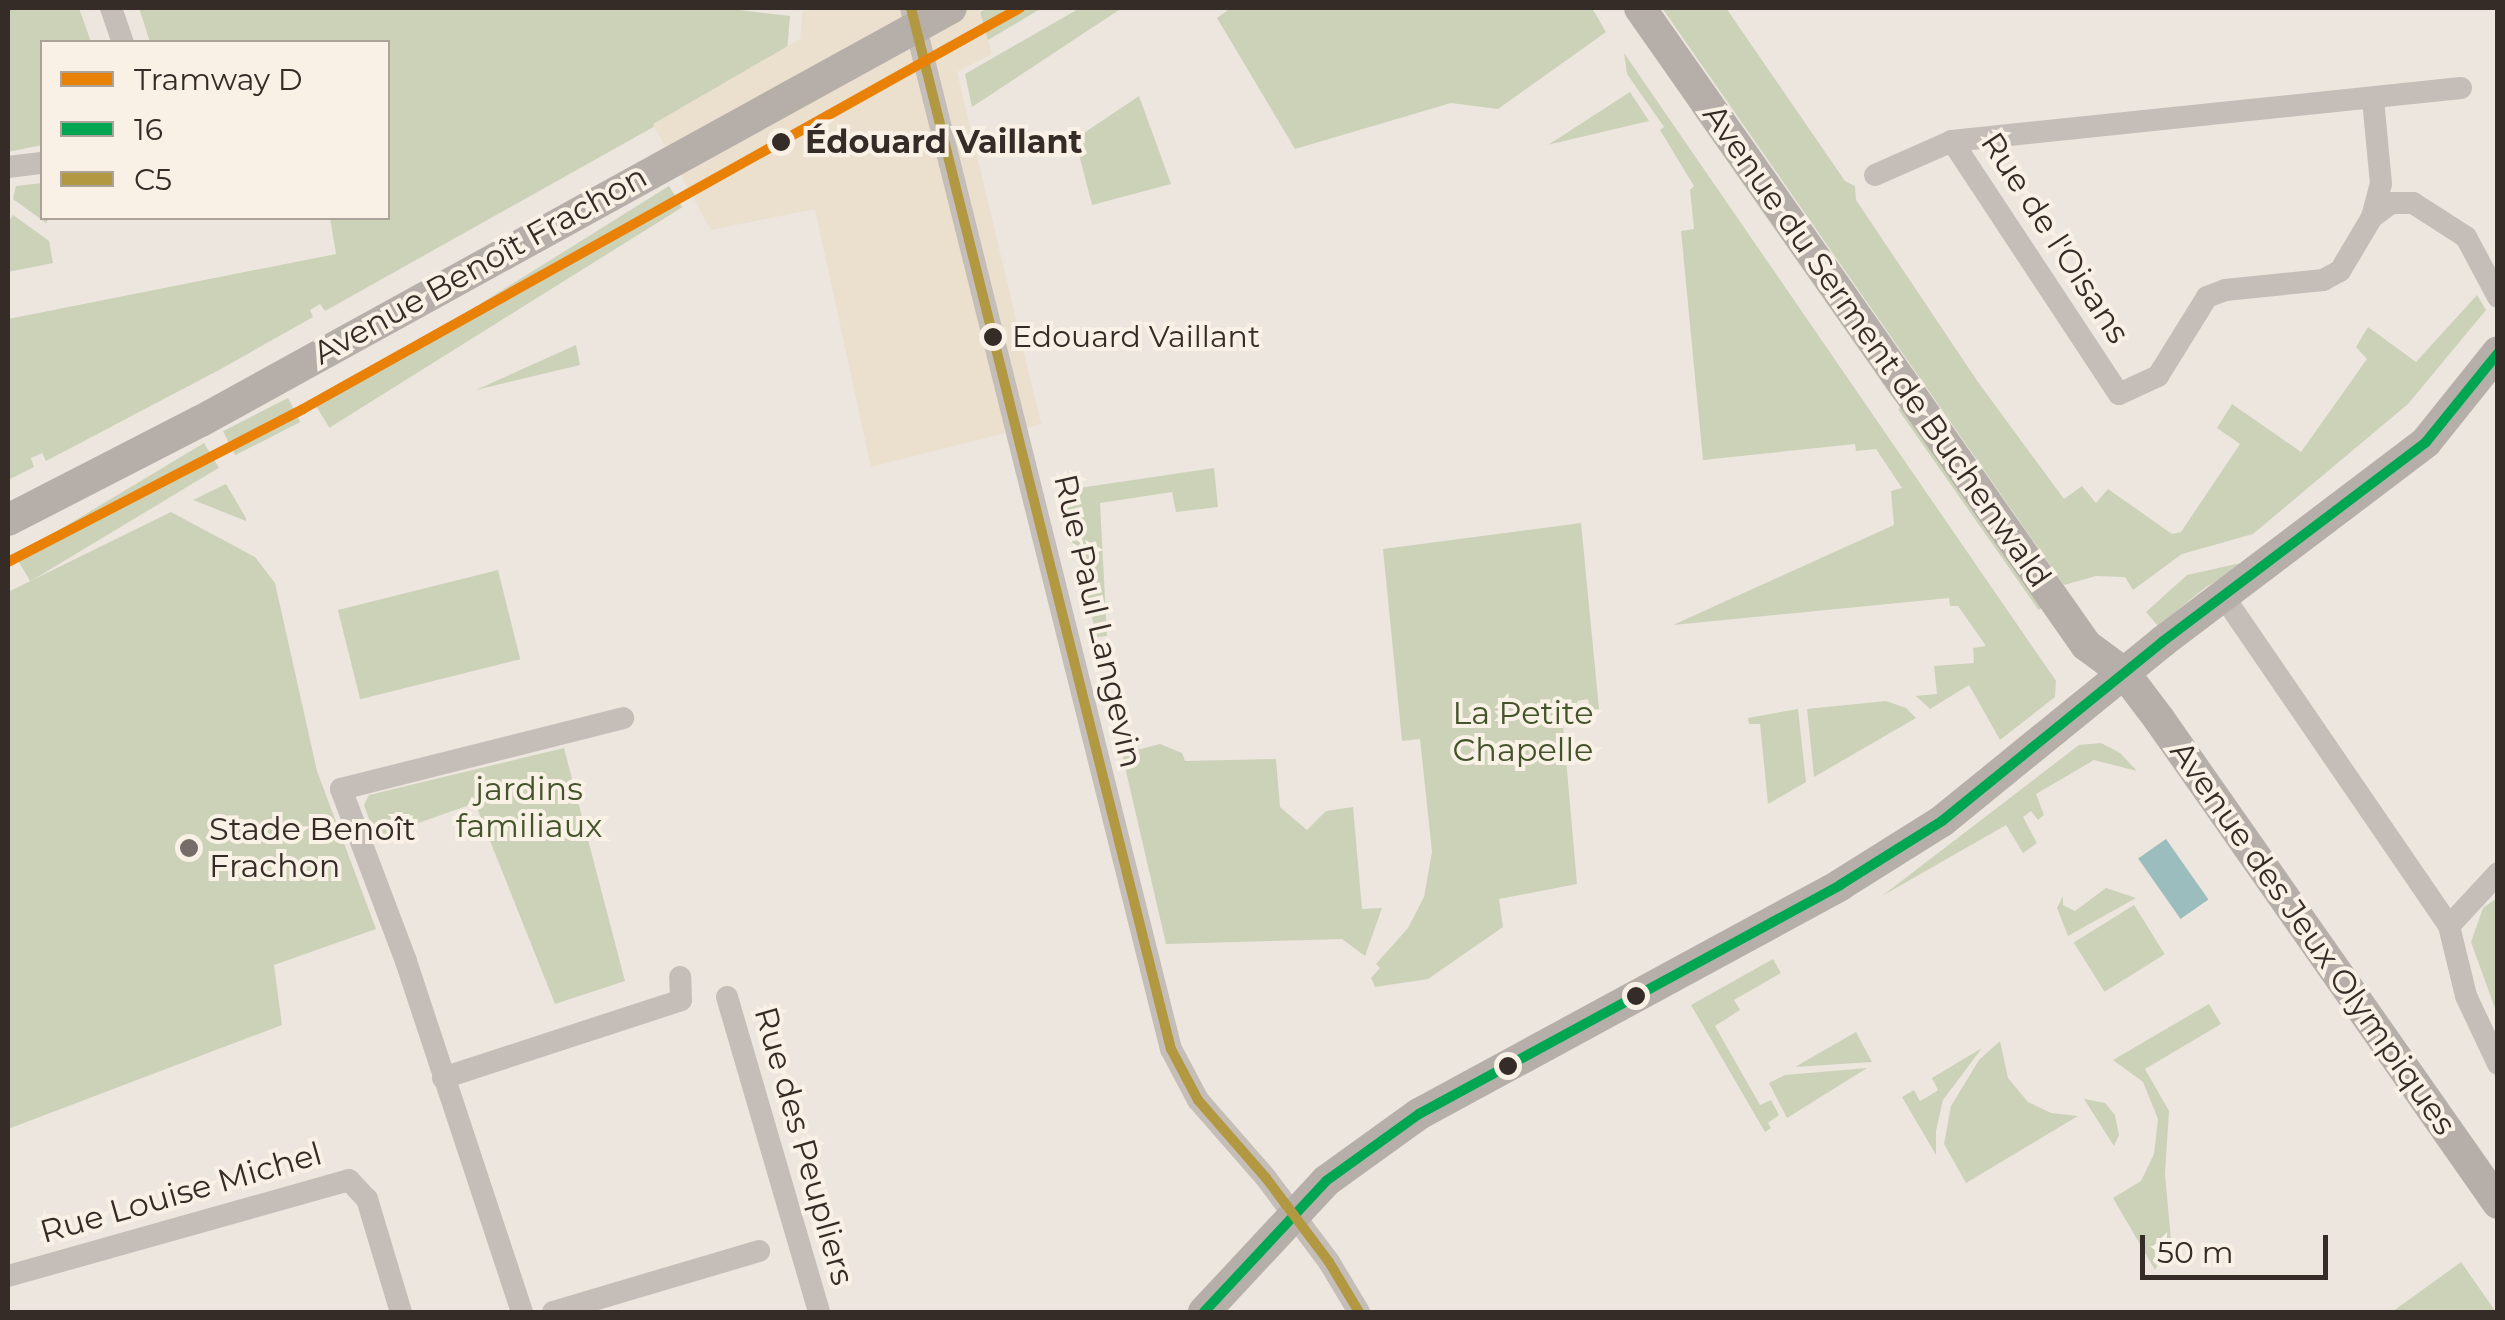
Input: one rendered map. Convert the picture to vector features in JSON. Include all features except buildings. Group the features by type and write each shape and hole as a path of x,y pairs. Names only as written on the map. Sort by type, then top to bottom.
{"street":[{"path":"110,8 121,40"},
{"name":"Avenue Benoît Frachon","path":"8,520 201,421 914,16 951,8"},
{"name":"Avenue du Serment de Buchenwald","path":"1640,8 2086,645 2125,674"},
{"name":"Rue Paul Langevin","path":"914,16 1171,1049 1198,1100 1266,1178 1329,1262 1359,1312"},
{"name":"Rue de l'Oisans","path":"2373,99 2381,184 2372,216 2340,271 2323,280 2226,290 2207,297 2158,376 2119,394 1952,141 2461,88"},
{"path":"1875,175 1952,141"},
{"path":"8,167 40,163"},
{"path":"2372,216 2391,203 2413,202 2439,216 2466,237 2498,297"},
{"path":"1204,1312 1326,1181 1419,1114 1840,884 1942,822 2125,674 2426,442 2498,352"},
{"path":"2224,597 2450,926 2466,996 2498,1064"},
{"name":"Avenue des Jeux Olympiques","path":"2125,674 2255,851 2498,1203"},
{"path":"522,1312 406,961 341,789 623,718"},
{"path":"2450,926 2498,873"},
{"path":"444,1078 681,1000 680,977"},
{"name":"Rue des Peupliers","path":"727,997 819,1312"},
{"name":"Rue Louise Michel","path":"8,1276 348,1180 367,1199 401,1312"},
{"path":"553,1312 760,1251"}],"green space":[{"path":"8,8 79,8 90,40 40,40 40,145 8,152"},
{"path":"139,8 722,8 790,16 787,52 325,311 320,304 310,310 313,317 219,370 46,461 42,453 31,458 34,467 8,480 8,319 336,254 330,220 390,220 390,40 149,40"},
{"path":"988,8 1042,8 988,40 980,12"},
{"path":"1080,8 1122,8 972,107 965,74"},
{"path":"1231,8 1592,8 1606,32 1498,109 1451,103 1295,149 1217,18"},
{"path":"1662,8 1726,8 1845,181 1855,186 1856,200 1978,382 2064,499 2082,486 2096,503 2108,489 2172,534 2181,532 2240,444 2217,428 2232,404 2301,452 2367,359 2356,347 2368,327 2416,362 2477,295 2486,310 2408,404 2253,534 2182,554 2133,590 2125,577 2096,576 2064,585"},
{"path":"1624,53 2056,681 2055,697 2000,740 1969,685 1930,709 1916,696 1937,694 1934,666 1974,663 1973,648 1986,646 1958,606 1950,606 1949,598 1673,625 1894,525 1891,491 1902,488 1876,449 1856,451 1855,444 1703,460 1681,231 1694,229 1690,190 1694,186 1660,130 1664,127 1627,74"},
{"path":"1630,92 1649,121 1549,145"},
{"path":"1139,96 1171,184 1092,205 1075,139"},
{"path":"1700,105 1902,393 1894,399 1692,111"},
{"path":"40,183 40,219 13,199 16,186"},
{"path":"669,186 682,207 329,428 316,406"},
{"path":"13,215 49,241 53,263 8,272 8,223"},
{"path":"576,345 580,365 476,390"},
{"path":"288,398 300,422 235,455 223,431"},
{"path":"1907,403 2048,604 2039,610 1898,409"},
{"path":"204,443 219,468 30,581 15,556"},
{"path":"1214,468 1218,507 1176,512 1172,492 1100,503 1107,636 1097,637 1059,491"},
{"path":"226,484 246,518 246,521 193,500"},
{"path":"171,512 255,557 275,583 317,771 376,929 274,965 282,1025 8,1129 8,592"},
{"name":"La Petite Chapelle","path":"1581,523 1599,709 1590,710 1588,699 1577,701 1578,711 1562,713 1577,884 1499,899 1503,927 1428,979 1375,987 1371,978 1380,968 1376,964 1408,928 1424,897 1432,852 1420,739 1402,741 1383,549"},
{"path":"2254,560 2206,587 2158,626 2146,612 2187,575"},
{"path":"498,570 520,659 360,699 338,610"},
{"path":"1886,701 1906,708 1916,718 1814,777 1807,709"},
{"path":"1798,709 1806,782 1768,804 1760,724 1749,724 1748,718"},
{"path":"2101,743 2120,753 2137,771 2094,760 2036,794 2044,815 2038,820 2031,811 2023,817 2037,843 2023,853 2006,825 1882,896 2079,745"},
{"path":"1160,744 1182,753 1185,761 1276,759 1280,807 1307,830 1326,811 1353,807 1362,909 1382,908 1365,956 1342,939 1166,944 1122,754"},
{"name":"jardins familiaux","path":"564,748 625,981 555,1004 475,803 376,838 364,805 369,795"},
{"path":"2106,888 2136,898 2068,936 2057,908 2063,896 2063,905 2075,911"},
{"path":"2497,898 2497,1014 2471,942 2483,908"},
{"path":"2134,905 2165,954 2105,992 2074,943"},
{"path":"1773,959 1781,973 1734,1000 1740,1010 1715,1026 1760,1105 1771,1100 1779,1115 1768,1123 1771,1128 1765,1132 1691,1005"},
{"path":"2209,1004 2221,1024 2145,1069 2169,1111 2165,1174 2171,1240 2155,1270 2113,1198 2141,1181 2154,1154 2158,1119 2143,1082 2113,1060"},
{"path":"1856,1032 1872,1062 1795,1067"},
{"path":"2000,1041 2008,1078 2028,1102 2051,1113 2078,1116 1966,1183 1944,1144 1951,1106 1979,1060"},
{"path":"1982,1048 1943,1100 1936,1131 1936,1155 1902,1097 1914,1090 1920,1101 1929,1096 1938,1090 1932,1078"},
{"path":"1867,1068 1787,1118 1769,1083 1785,1075"},
{"path":"2084,1099 2105,1103 2115,1115 2119,1135 2114,1146"},
{"path":"2461,1262 2496,1312 2392,1312"}],"shaded area":[{"path":"803,8 978,8 992,54 957,72 1041,424 871,467 815,209 711,230 653,124 800,39"}],"water":[{"path":"2166,839 2208,900 2181,919 2138,859"}],"tram line":[{"name":"D","path":"8,562 303,409 1020,8"}],"transit line":[{"name":"C5","path":"911,8 1171,1049 1198,1100 1266,1178 1329,1262 1359,1312"},
{"name":"16","path":"1204,1312 1326,1181 1419,1114 1840,885 1942,821 2162,642 2426,442 2498,353"}],"place":[{"name":"Édouard Vaillant","path":"781,142"},
{"name":"Edouard Vaillant","path":"993,337"},
{"name":"Stade Benoît Frachon","path":"189,848"}]}
